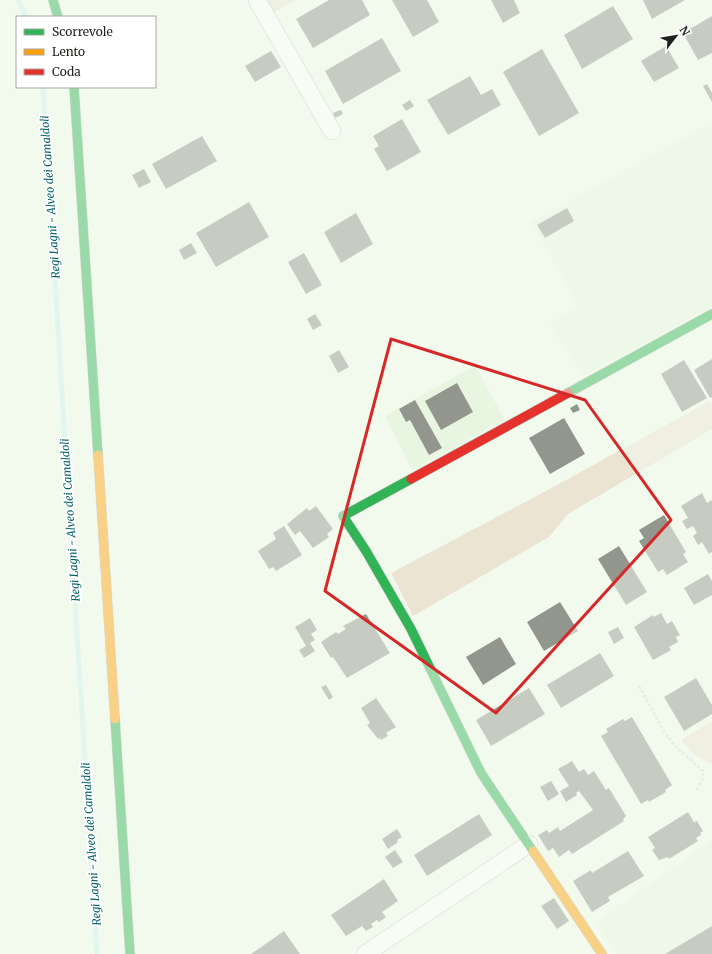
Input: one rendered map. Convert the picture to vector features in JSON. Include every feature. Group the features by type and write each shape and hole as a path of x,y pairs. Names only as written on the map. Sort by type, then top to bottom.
{"street":[{"path":"53,0 58,16"},
{"path":"257,0 332,131"},
{"path":"74,88 130,954"},
{"path":"602,954 481,773 411,629 366,551 343,516 712,314"},
{"path":"365,954 528,844"}],"path":[{"path":"639,686 665,733 675,746 703,771 703,778 697,790"}],"highlighted area":[{"path":"391,339 585,400 671,520 496,713 325,591"}],"shaded area":[{"path":"266,0 296,0 273,13"},
{"path":"712,122 712,306 584,376 549,323 578,306 531,222"},
{"path":"475,365 505,420 412,470 385,416"},
{"path":"710,401 712,405 712,429 568,514 549,537 413,616 391,573 546,491"},
{"path":"712,721 712,764 695,755 681,740"},
{"path":"712,840 712,954 616,954 596,922"}],"building":[{"path":"329,0 362,0 370,15 313,48 296,19"},
{"path":"392,0 427,0 439,22 413,37"},
{"path":"491,0 514,0 520,13 503,23"},
{"path":"643,0 685,0 652,19"},
{"path":"613,6 633,39 582,69 564,35"},
{"path":"712,16 712,53 698,60 683,33"},
{"path":"382,38 401,71 343,104 325,71"},
{"path":"666,46 679,68 654,82 641,61"},
{"path":"542,49 579,113 539,136 503,72"},
{"path":"271,51 281,67 255,82 245,66"},
{"path":"470,76 481,95 492,89 501,105 448,135 427,100"},
{"path":"707,84 712,93 712,102 703,86"},
{"path":"410,100 414,106 406,111 402,105"},
{"path":"341,110 343,114 335,118 333,113"},
{"path":"402,119 421,152 387,171 374,149 379,146 373,136"},
{"path":"202,136 217,161 166,189 152,164"},
{"path":"144,169 151,182 139,188 132,175"},
{"path":"249,202 269,237 216,267 196,233"},
{"path":"567,208 574,221 545,238 537,225"},
{"path":"356,213 373,244 341,263 324,232"},
{"path":"191,243 197,253 184,260 179,250"},
{"path":"304,253 322,285 306,294 288,262"},
{"path":"315,314 322,325 313,330 307,319"},
{"path":"339,350 349,367 338,373 329,356"},
{"path":"712,359 712,397 710,398 694,370"},
{"path":"684,360 707,398 682,412 661,374"},
{"path":"457,383 473,412 441,430 425,401"},
{"path":"415,400 442,448 429,455 410,420 406,422 399,409"},
{"path":"577,404 580,410 573,413 570,408"},
{"path":"564,418 585,454 550,474 529,438"},
{"path":"702,493 707,503 712,500 712,552 709,554 702,542 698,545 693,536 697,533 693,526 687,529 682,521 688,518 681,506"},
{"path":"316,506 333,529 327,534 329,537 313,548 300,531 295,535 287,524 307,508 309,511"},
{"path":"664,515 686,552 683,554 688,562 667,575 663,569 658,572 639,541 644,538 639,530"},
{"path":"284,526 302,555 276,571 273,567 269,569 258,551 276,539 273,533"},
{"path":"619,546 647,592 626,605 598,559"},
{"path":"708,574 712,581 712,595 694,605 684,588"},
{"path":"560,602 578,631 544,651 527,622"},
{"path":"661,613 667,624 672,621 680,635 676,637 678,642 669,647 671,650 653,660 634,627 653,615 654,617"},
{"path":"366,614 390,653 347,678 333,657 331,658 321,642 336,632 338,634 346,629 343,626"},
{"path":"310,618 317,630 311,634 315,640 310,643 315,651 304,658 299,650 306,646 295,627"},
{"path":"618,627 624,638 614,644 608,632"},
{"path":"500,637 516,664 483,685 466,657"},
{"path":"600,653 614,676 561,708 547,685"},
{"path":"696,678 712,705 712,714 684,731 664,697"},
{"path":"326,685 333,697 329,700 321,687"},
{"path":"529,688 545,714 491,746 476,720"},
{"path":"376,698 396,727 386,733 388,736 381,740 380,738 378,739 367,725 370,723 361,708"},
{"path":"632,717 672,785 665,790 666,792 649,802 648,800 641,804 601,736 608,732 606,729 623,719 625,721"},
{"path":"572,761 579,772 584,769 588,775 594,771 606,790 609,788 626,816 623,819 624,821 572,854 569,850 559,857 553,848 548,851 538,835 547,830 549,833 558,827 560,831 593,810 579,791 576,793 577,795 566,802 560,791 569,786 558,769"},
{"path":"551,781 559,794 548,801 540,787"},
{"path":"688,812 694,822 697,821 703,831 700,833 701,835 696,838 698,841 669,859 668,857 659,860 652,850 655,848 648,837"},
{"path":"479,814 492,835 427,876 414,855"},
{"path":"397,829 402,837 388,849 382,839"},
{"path":"395,850 403,862 393,868 385,857"},
{"path":"628,851 644,876 608,897 610,901 592,912 573,881 591,870 592,873"},
{"path":"384,879 398,901 382,912 386,917 379,922 377,920 371,924 373,927 366,931 362,926 346,936 331,915"},
{"path":"554,898 569,921 557,929 541,906"},
{"path":"712,926 712,954 665,954"},
{"path":"284,931 300,954 251,954"}],"waterway":[{"name":"Regi Lagni - Alveo dei Camaldoli","path":"18,0 26,16"},
{"name":"Regi Lagni - Alveo dei Camaldoli","path":"43,88 97,954"}],"traffic: fast":[{"path":"53,0 58,16"},
{"path":"74,88 98,455"},
{"path":"568,393 712,314"},
{"path":"411,479 343,516 366,551 411,629 481,773 533,851"},
{"path":"115,719 130,954"}],"traffic: slow":[{"path":"98,455 115,719"},
{"path":"533,851 602,954"}],"traffic: jam":[{"path":"411,479 568,393"}]}
